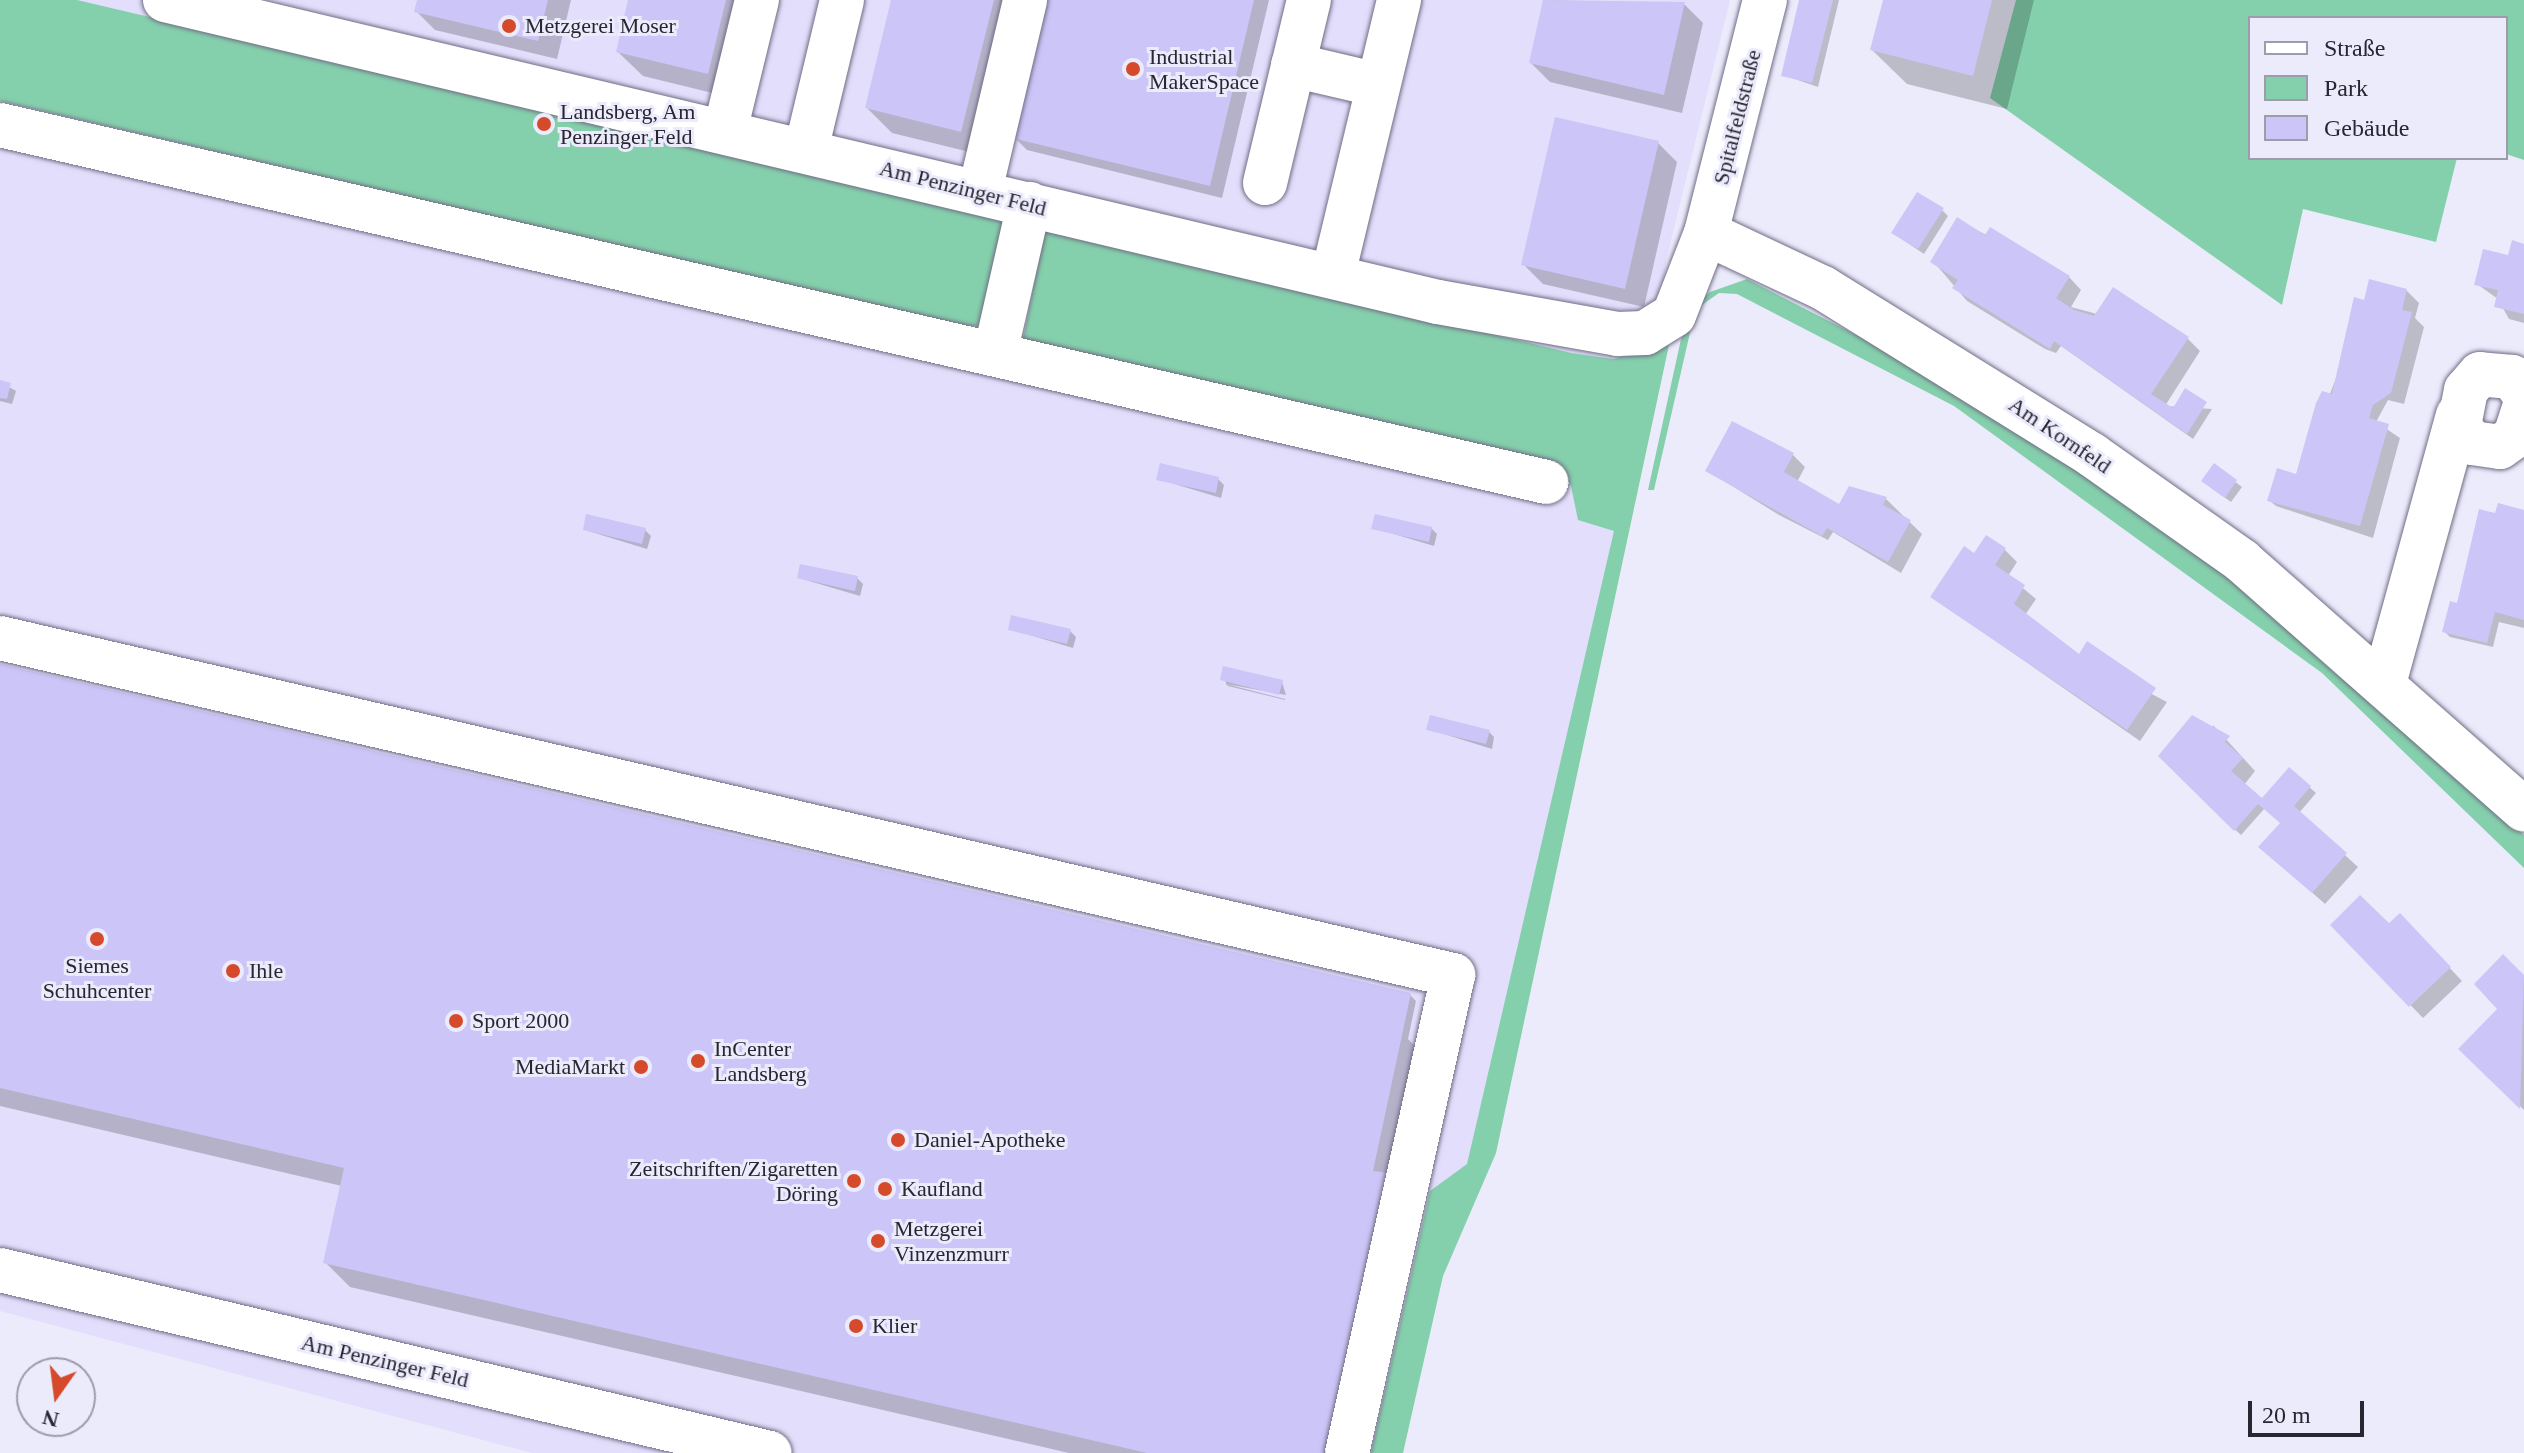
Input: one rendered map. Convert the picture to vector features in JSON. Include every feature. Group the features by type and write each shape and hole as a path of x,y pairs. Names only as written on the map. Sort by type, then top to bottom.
{"street":[{"name":"Am Penzinger Feld","path":"165,0 1527,323 1645,333 1674,315 1706,233"},
{"path":"725,131 757,0"},
{"path":"806,150 842,0"},
{"path":"980,191 1025,0"},
{"path":"1265,183 1309,0"},
{"path":"1333,275 1399,0"},
{"name":"Spitalfeldstraße","path":"1706,233 1765,0"},
{"path":"1293,65 1378,85"},
{"path":"0,125 1546,482"},
{"path":"995,354 1029,204"},
{"name":"Am Kornfeld","path":"1706,233 1823,288 2092,455 2242,561 2385,680 2524,810"},
{"path":"2385,680 2458,415 2480,374 2512,377 2524,394"},
{"path":"2458,415 2464,436 2491,449 2515,436 2524,408"},
{"path":"0,638 1453,975 1347,1453"},
{"name":"Am Penzinger Feld","path":"0,1270 770,1453"}],"shaded area":[{"path":"0,0 1730,0 1666,261 1651,378 1496,1154 1441,1276 1400,1453 532,1453 0,1311"}],"green space":[{"path":"0,0 77,0 1009,219 981,325 963,327 0,101"},
{"path":"2016,0 2524,0 2524,160 2508,155 2508,16 2248,16 2248,160 2456,160 2436,242 2303,209 2282,305 1990,98"},
{"path":"1045,228 1571,353 1613,359 1669,345 1496,1153 1443,1276 1403,1453 1371,1453 1430,1191 1467,1164 1614,531 1578,520 1571,486 1558,473 1023,340"},
{"path":"1747,279 1944,380 2154,516 2399,712 2524,835 2524,868 2322,673 1954,406 1737,294 1719,293 1682,319 1710,292"},
{"path":"1692,324 1654,490 1648,490 1681,339"}],"building":[{"name":"Metzgerei Moser","path":"417,0 548,0 538,41 414,12"},
{"path":"628,0 726,0 708,74 616,52"},
{"path":"891,0 994,0 961,132 865,108"},
{"name":"Industrial MakerSpace","path":"1045,0 1254,0 1210,186 1012,138"},
{"path":"1543,0 1685,2 1664,95 1529,63"},
{"path":"1799,0 1833,0 1812,83 1781,76"},
{"path":"1883,0 1992,0 1973,76 1870,50"},
{"path":"1555,117 1659,141 1625,289 1521,265"},
{"path":"1917,192 1944,208 1918,249 1891,233"},
{"path":"1957,217 1985,235 1990,227 2070,276 2056,298 2074,310 2094,316 2113,287 2189,337 2151,394 2173,408 2185,388 2207,402 2187,434 2054,341 2050,349 1952,288 1958,280 1930,262"},
{"path":"2512,240 2524,244 2524,314 2494,307 2498,290 2474,285 2483,249 2508,255"},
{"path":"2369,279 2407,289 2402,310 2412,312 2391,393 2373,405 2369,418 2389,424 2360,526 2267,501 2277,468 2296,474 2316,403 2322,391 2332,394 2354,297 2364,300"},
{"path":"0,380 11,383 7,399 0,398"},
{"path":"1732,421 1794,453 1784,472 1839,504 1849,486 1887,497 1883,505 1911,520 1888,562 1827,528 1822,536 1705,471"},
{"path":"1160,463 1219,477 1216,493 1156,480"},
{"path":"2214,463 2237,480 2225,498 2201,481"},
{"path":"2498,503 2524,510 2524,620 2495,612 2487,643 2442,632 2450,601 2457,603 2479,509 2495,513"},
{"path":"586,514 646,528 642,544 583,530"},
{"path":"1375,514 1432,527 1429,542 1371,529"},
{"path":"1986,535 2006,548 1995,565 2025,585 2014,604 2079,654 2087,641 2156,688 2127,730 1930,597 1964,546 1974,553"},
{"path":"800,564 858,576 855,591 797,578"},
{"path":"1011,615 1071,629 1067,644 1008,630"},
{"name":"InCenter Landsberg","path":"0,664 1411,993 1373,1171 1390,1173 1324,1453 1147,1453 323,1263 344,1168 0,1088"},
{"path":"1223,666 1283,680 1279,695 1220,680"},
{"path":"1430,715 1490,730 1486,744 1426,730"},
{"path":"2192,715 2230,736 2225,742 2243,758 2231,771 2262,798 2289,767 2311,786 2294,806 2347,853 2312,893 2258,847 2280,823 2258,804 2234,831 2158,756"},
{"path":"2360,895 2389,923 2400,913 2451,967 2409,1007 2330,925"},
{"path":"2503,954 2524,975 2520,1109 2458,1049 2497,1009 2474,984"}],"place":[{"name":"Metzgerei Moser","path":"509,26"},
{"name":"Industrial MakerSpace","path":"1133,69"},
{"name":"Landsberg, Am Penzinger Feld","path":"544,124"},
{"name":"Siemes Schuhcenter","path":"97,939"},
{"name":"Ihle","path":"233,971"},
{"name":"Sport 2000","path":"456,1021"},
{"name":"InCenter Landsberg","path":"698,1061"},
{"name":"MediaMarkt","path":"641,1067"},
{"name":"Daniel-Apotheke","path":"898,1140"},
{"name":"Zeitschriften/Zigaretten Döring","path":"854,1181"},
{"name":"Kaufland","path":"885,1189"},
{"name":"Metzgerei Vinzenzmurr","path":"878,1241"},
{"name":"Klier","path":"856,1326"}]}
